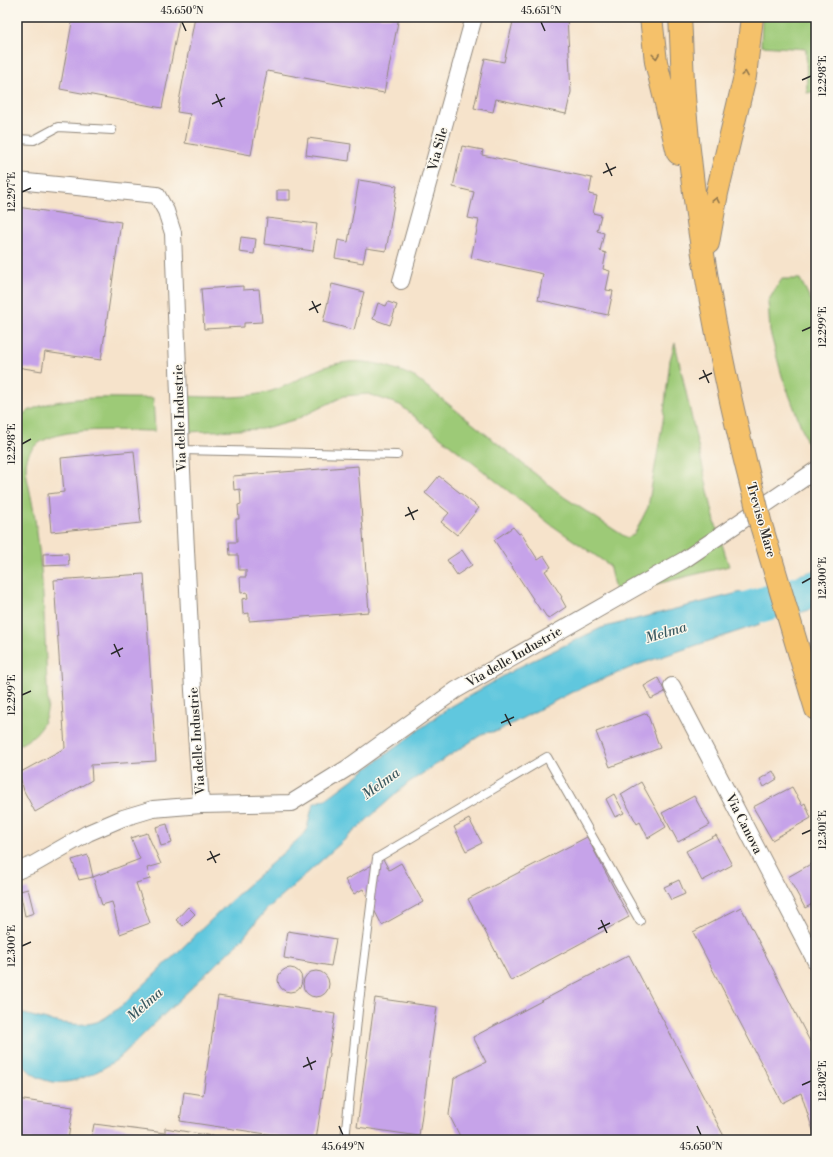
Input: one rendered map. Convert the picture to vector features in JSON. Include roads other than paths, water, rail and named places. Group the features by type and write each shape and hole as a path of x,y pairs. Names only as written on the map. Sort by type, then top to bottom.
{"highway":[{"path":"651,17 656,62 665,102 679,154 696,207"},
{"path":"680,17 685,107 696,207"},
{"path":"705,266 713,213 745,76 752,17"},
{"name":"Treviso Mare","path":"696,207 716,329 734,416 761,525 816,709"}],"street":[{"name":"Via Sile","path":"401,281 474,17"},
{"name":"Via delle Industrie","path":"17,181 157,196 166,211 173,233 181,450 193,690 201,805 291,803 346,769 456,690 684,560 816,470"},
{"name":"Via Canova","path":"672,686 816,962"},
{"path":"17,871 34,864 88,833 123,818 153,809 201,805"}],"lane":[{"path":"17,139 34,140 58,127 112,130"},
{"path":"181,450 396,455"},
{"path":"345,1140 358,1010 377,858 547,757 640,921"}],"water":[{"path":"816,570 816,608 799,613 792,590 796,576"},
{"path":"742,592 753,602 760,624 637,665 574,691 498,731 484,733 408,783 266,910 242,939 118,1059 92,1074 79,1079 66,1082 53,1082 40,1078 28,1070 17,1057 17,1012 55,1022 75,1024 97,1022 109,1015 124,1004 239,893 306,832 313,804 326,799 447,709 519,667 601,628"}],"waterway":[{"name":"Melma","path":"708,621 816,588"}]}
